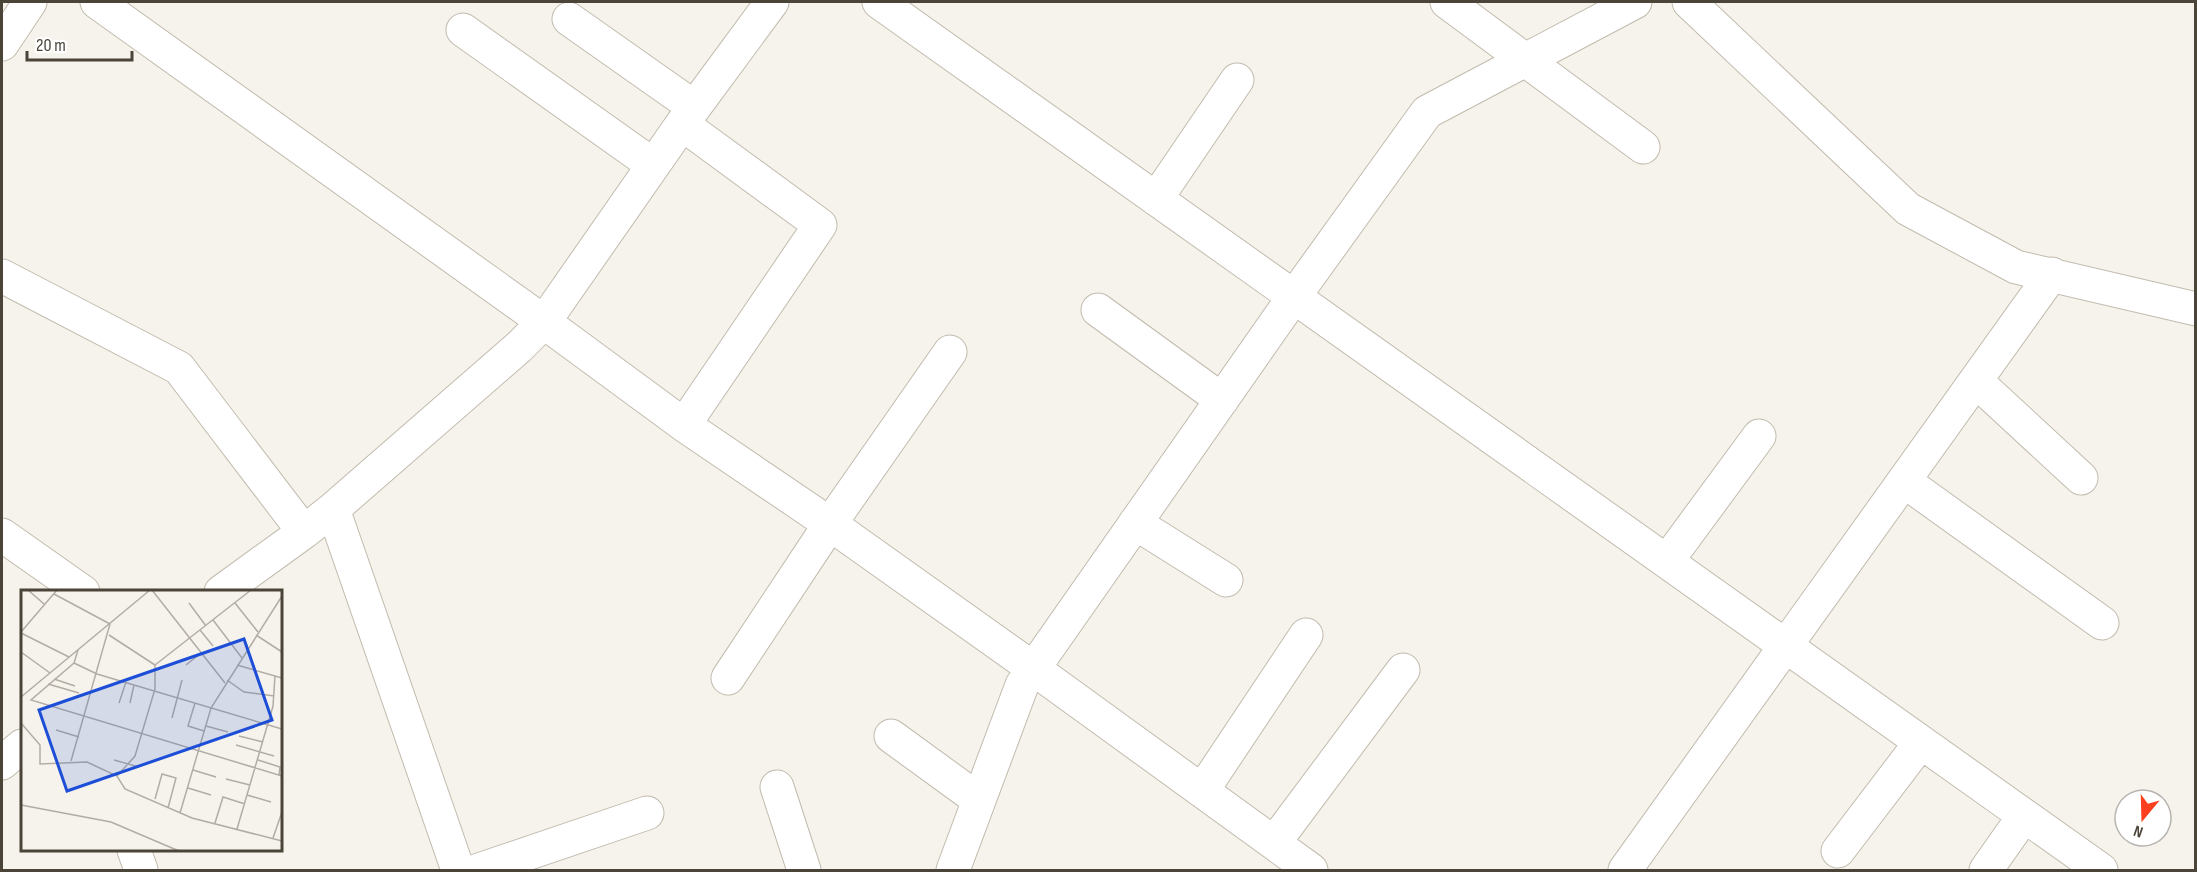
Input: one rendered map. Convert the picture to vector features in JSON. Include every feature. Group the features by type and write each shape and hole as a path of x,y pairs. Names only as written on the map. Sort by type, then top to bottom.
{"street":[{"path":"2,44 30,2"},
{"path":"97,2 684,425 830,524 1311,870"},
{"path":"222,590 333,509 519,347 544,322 653,165 772,2"},
{"path":"879,2 2101,870"},
{"path":"1447,2 1643,147"},
{"path":"953,870 1022,685 1293,298 1427,112 1635,2"},
{"path":"1689,2 1908,209 2016,267 2196,309"},
{"path":"569,19 820,225 684,425"},
{"path":"463,30 653,165"},
{"path":"1156,199 1237,80"},
{"path":"1625,870 2052,274"},
{"path":"2,276 179,368 304,532"},
{"path":"1098,310 1222,400"},
{"path":"728,678 830,524 950,352"},
{"path":"1976,381 2081,478"},
{"path":"1667,561 1759,436"},
{"path":"1904,481 2102,623"},
{"path":"333,509 458,870"},
{"path":"1135,523 1226,580"},
{"path":"2,535 83,590"},
{"path":"1202,791 1306,635"},
{"path":"1274,843 1403,670"},
{"path":"891,736 979,800"},
{"path":"1838,851 1921,742"},
{"path":"2,763 21,747"},
{"path":"777,787 804,870"},
{"path":"479,870 647,813"},
{"path":"1986,870 2024,816"},
{"path":"135,851 141,870"}]}
